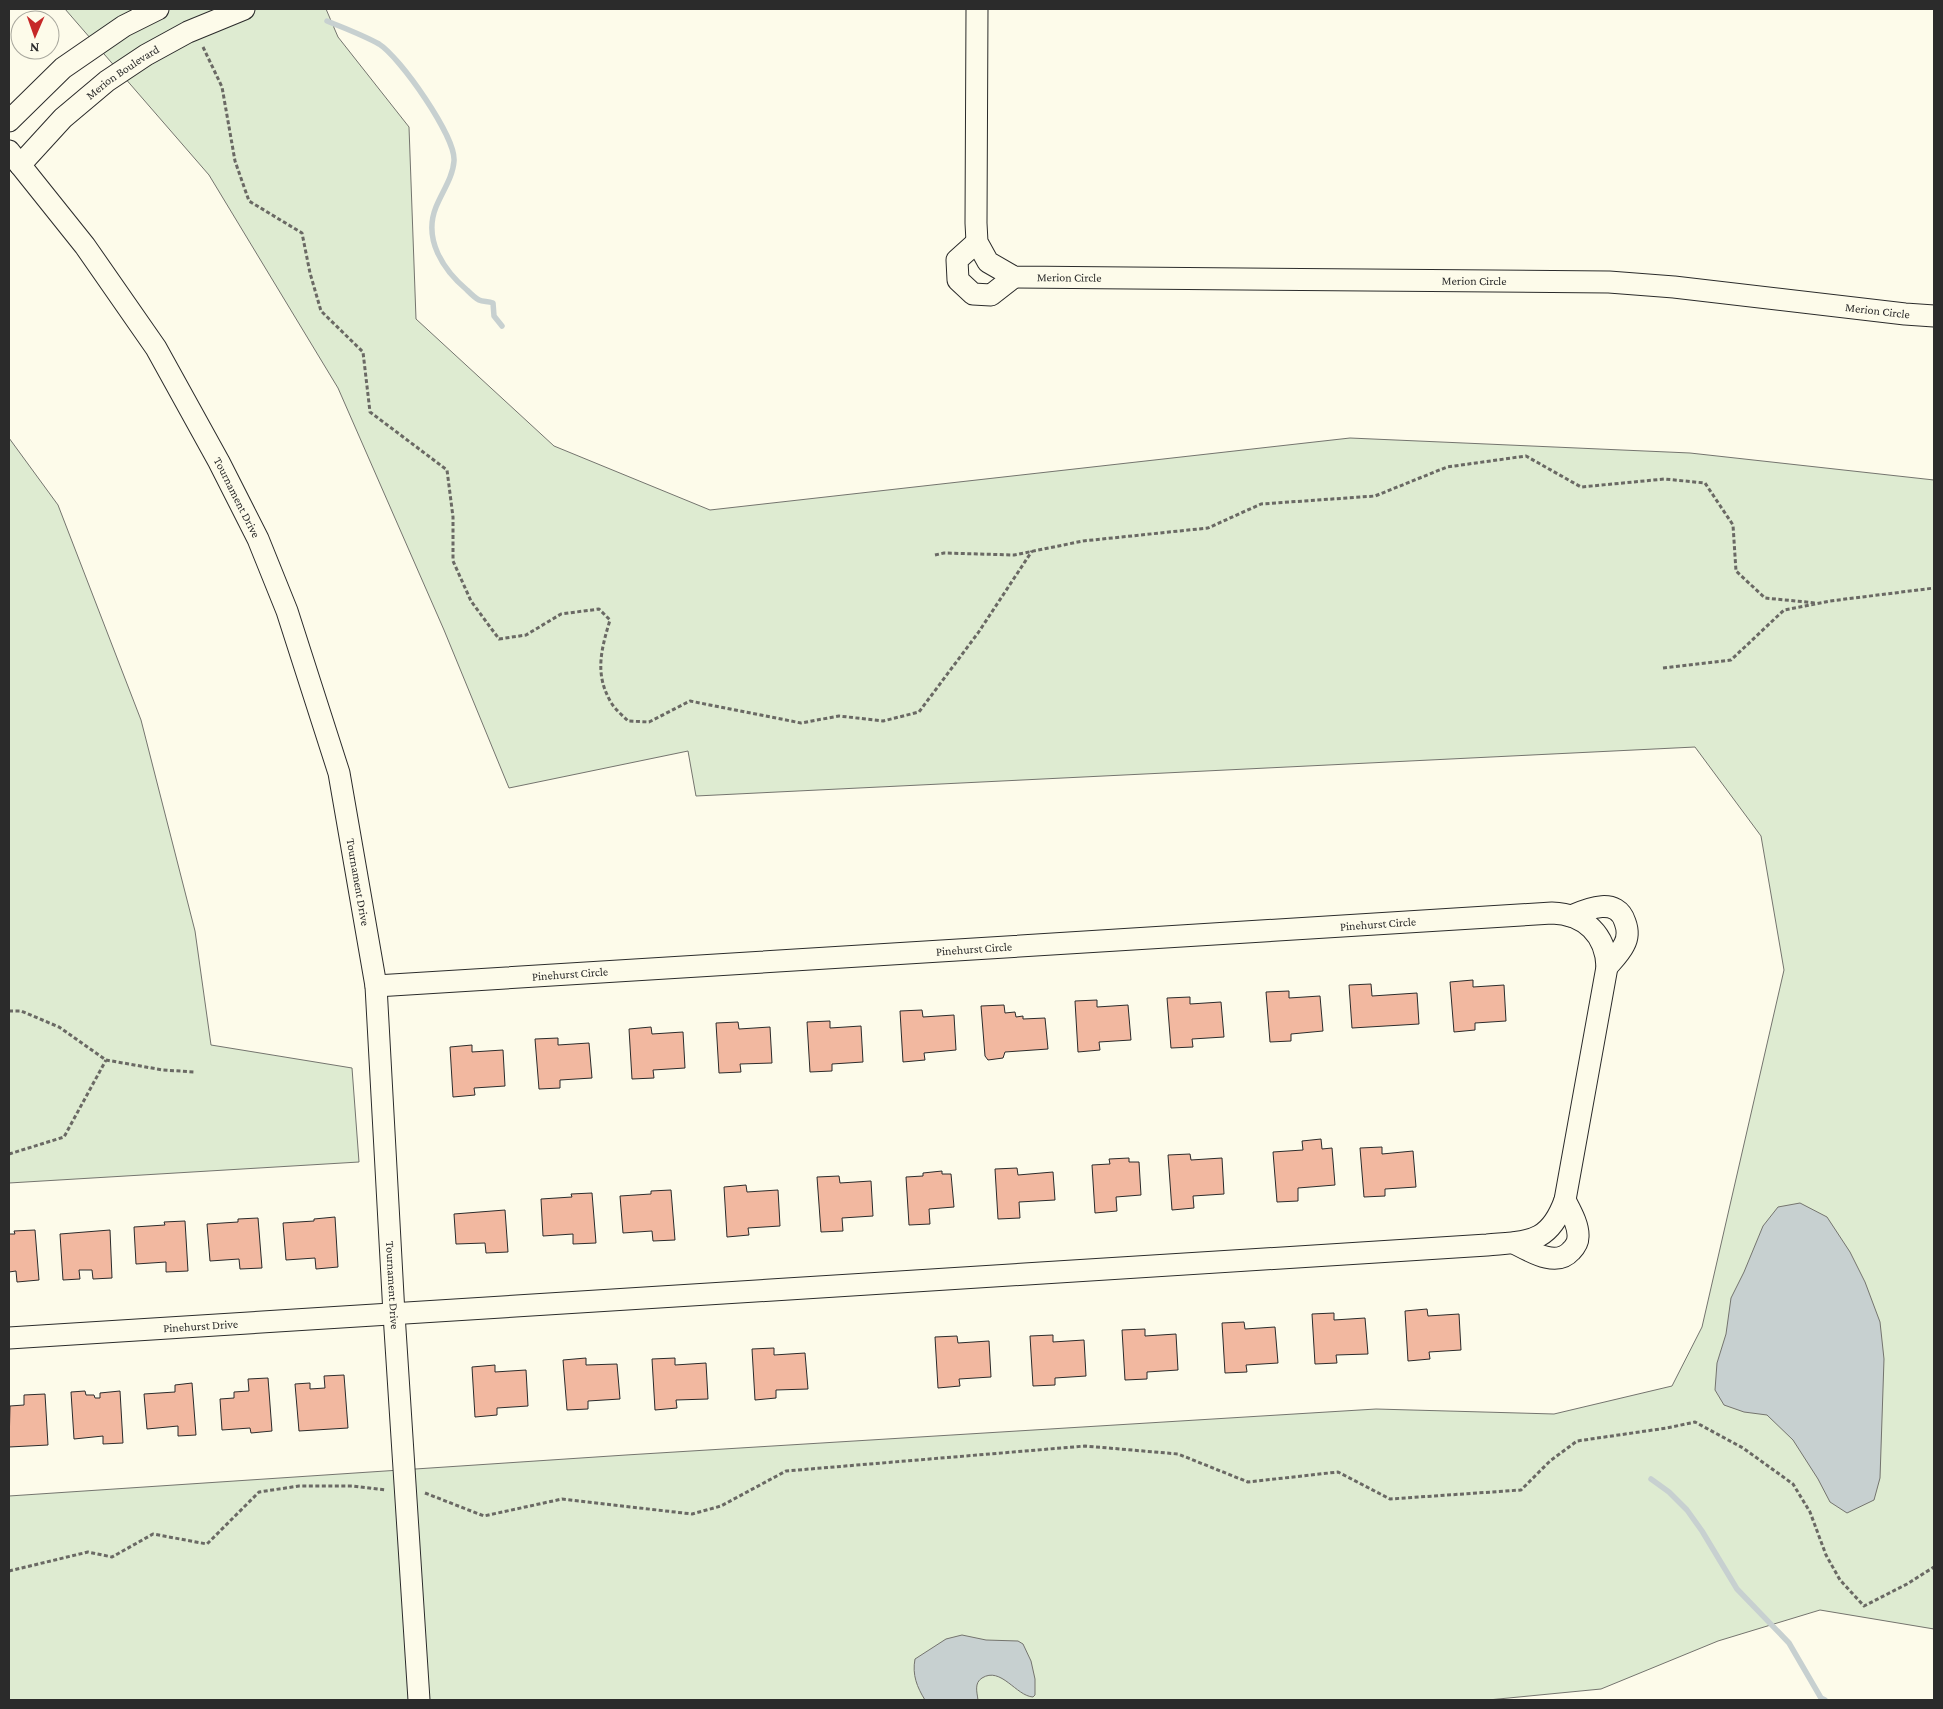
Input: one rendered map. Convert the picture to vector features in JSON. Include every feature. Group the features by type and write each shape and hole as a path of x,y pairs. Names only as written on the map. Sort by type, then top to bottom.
{"street":[{"path":"9,120 63,68 124,26 158,9"},
{"name":"Merion Boulevard","path":"14,158 107,81 146,55 195,29 244,9"},
{"name":"Merion Circle","path":"977,9 976,223 978,242 988,262 1014,276 1609,282 1934,316"},
{"name":"Tournament Drive","path":"14,158 86,246 156,348 219,462 258,540 287,612 339,773 376,986 394,1314 420,1700"},
{"path":"978,242 957,260 958,280 973,294 992,294 1014,276"},
{"name":"Pinehurst Circle","path":"1572,916 1592,907 1602,906 1612,907 1620,912 1625,920 1627,936 1624,946 1608,967"},
{"name":"Pinehurst Circle","path":"376,986 1552,913 1572,916 1586,924 1598,936 1604,946 1608,967 1565,1200 1559,1216 1548,1231 1532,1239 1514,1243 394,1314"},
{"name":"Pinehurst Circle","path":"1514,1243 1543,1256 1563,1257 1571,1252 1578,1238 1578,1231 1565,1200"},
{"name":"Pinehurst Drive","path":"9,1338 394,1314"}],"path":[{"path":"195,29 222,87 235,161 249,200 302,233 310,273 321,311 363,352 370,412 447,470 453,517 453,561 471,601 499,639 526,635 561,614 599,609 610,620 603,645 600,674 612,704 628,721 649,722 690,701 800,723 839,716 883,721 919,712 978,633 1032,551"},
{"path":"935,556 944,553 1014,555 1083,541 1208,528 1261,504 1375,496 1447,467 1526,456 1581,487 1664,479 1705,483 1733,525 1736,571 1765,598 1816,603"},
{"path":"1663,668 1731,660 1784,610 1816,603 1934,588"},
{"path":"9,1011 20,1011 59,1027 106,1060 163,1070 195,1072"},
{"path":"9,1154 64,1137 106,1060"},
{"path":"9,1571 88,1552 112,1557 153,1534 207,1544 259,1492 298,1486 353,1486 380,1491 406,1490 421,1492 484,1516 562,1499 692,1514 721,1506 786,1471 1084,1446 1178,1454 1248,1482 1338,1472 1390,1499 1522,1490 1550,1461 1576,1441 1667,1428 1695,1422 1743,1448 1793,1484 1810,1512 1826,1555 1840,1580 1864,1606 1907,1584 1934,1567"}],"green space":[{"path":"65,9 326,9 338,37 409,127 416,319 554,446 710,510 1350,438 1690,453 1934,480 1934,1629 1820,1610 1718,1641 1601,1689 1488,1700 9,1700 9,1496 626,1455 1376,1409 1554,1414 1672,1386 1702,1327 1784,970 1761,836 1695,747 696,796 688,751 509,788 444,630 338,388 209,175"},
{"path":"9,438 58,505 141,720 195,931 211,1045 352,1068 359,1162 9,1183"}],"shaded area":[{"path":"1800,1203 1827,1217 1850,1252 1865,1282 1880,1322 1884,1359 1880,1478 1874,1500 1847,1513 1830,1502 1793,1440 1767,1415 1744,1412 1724,1405 1715,1390 1717,1363 1726,1334 1731,1298 1763,1226 1778,1207"},
{"path":"962,1635 986,1640 1018,1641 1023,1644 1031,1661 1035,1679 1035,1695 1033,1697 1027,1695 1002,1678 989,1675 978,1682 978,1700 925,1700 916,1681 915,1659 946,1639"}],"building":[{"path":"1473,980 1473,987 1504,985 1506,1021 1475,1023 1475,1030 1454,1032 1450,982"},
{"path":"1371,984 1372,996 1417,993 1419,1024 1352,1028 1349,985"},
{"path":"1289,991 1289,998 1320,996 1323,1031 1291,1034 1291,1041 1270,1042 1266,992"},
{"path":"1190,997 1190,1004 1221,1002 1224,1037 1192,1039 1193,1047 1171,1048 1167,998"},
{"path":"1097,1000 1097,1007 1128,1005 1131,1040 1099,1042 1100,1050 1078,1052 1075,1001"},
{"path":"1004,1005 1005,1013 1015,1012 1016,1017 1023,1016 1023,1019 1045,1018 1048,1049 1005,1052 1003,1058 988,1060 985,1056 981,1006"},
{"path":"922,1010 923,1017 954,1015 956,1050 924,1053 925,1060 903,1062 900,1011"},
{"path":"830,1021 830,1028 861,1026 863,1062 832,1064 832,1071 810,1072 807,1022"},
{"path":"738,1022 739,1029 770,1027 772,1063 740,1064 741,1072 719,1073 716,1023"},
{"path":"651,1027 652,1034 683,1032 685,1068 653,1070 654,1078 632,1079 629,1029"},
{"path":"558,1038 558,1045 589,1043 592,1078 560,1080 560,1088 539,1089 535,1039"},
{"path":"472,1045 472,1052 503,1050 505,1086 474,1088 475,1095 453,1097 450,1047"},
{"path":"1321,1139 1322,1149 1332,1148 1335,1185 1298,1188 1298,1201 1277,1202 1273,1152 1303,1150 1302,1141"},
{"path":"1382,1147 1382,1154 1413,1151 1416,1187 1385,1189 1385,1196 1364,1197 1360,1148"},
{"path":"1190,1154 1191,1160 1222,1158 1224,1194 1193,1196 1194,1208 1172,1210 1168,1155"},
{"path":"1129,1158 1129,1162 1139,1162 1141,1195 1116,1197 1117,1211 1095,1213 1092,1165 1110,1164 1109,1159"},
{"path":"1017,1168 1018,1175 1053,1172 1055,1200 1019,1202 1020,1218 998,1219 995,1169"},
{"path":"942,1171 942,1174 951,1174 954,1207 929,1209 930,1224 909,1225 906,1177 923,1176 923,1173"},
{"path":"839,1176 840,1183 871,1181 873,1216 842,1218 843,1231 821,1232 817,1177"},
{"path":"746,1185 747,1192 778,1190 780,1226 748,1228 749,1235 727,1237 724,1187"},
{"path":"671,1190 675,1240 653,1241 652,1231 623,1233 620,1196 651,1194 651,1191"},
{"path":"592,1193 596,1243 573,1244 573,1234 543,1236 541,1199 572,1197 571,1194"},
{"path":"505,1210 508,1252 486,1253 485,1243 456,1244 454,1214"},
{"path":"335,1217 338,1267 316,1269 315,1258 286,1260 283,1223 314,1221 314,1219"},
{"path":"258,1218 262,1268 240,1269 239,1259 210,1261 207,1224 238,1222 238,1219"},
{"path":"185,1221 188,1271 166,1272 166,1262 136,1264 134,1227 165,1225 164,1222"},
{"path":"35,1230 39,1280 17,1282 16,1271 9,1272 9,1234 15,1234 14,1231"},
{"path":"110,1230 112,1278 93,1279 92,1270 79,1270 80,1279 63,1280 60,1234"},
{"path":"1427,1309 1428,1316 1459,1314 1461,1350 1429,1352 1430,1359 1408,1361 1405,1311"},
{"path":"1334,1313 1334,1320 1365,1318 1368,1354 1336,1355 1337,1363 1315,1364 1312,1314"},
{"path":"1244,1322 1245,1329 1275,1327 1278,1363 1246,1365 1247,1372 1225,1373 1222,1323"},
{"path":"1145,1329 1145,1336 1176,1334 1178,1370 1147,1372 1147,1379 1125,1380 1122,1330"},
{"path":"1053,1335 1053,1342 1084,1340 1086,1376 1055,1378 1055,1385 1033,1386 1030,1336"},
{"path":"957,1336 958,1343 989,1341 991,1377 959,1379 960,1386 938,1388 935,1337"},
{"path":"774,1348 774,1355 805,1353 808,1389 776,1390 776,1398 755,1400 752,1349"},
{"path":"586,1358 586,1365 617,1364 620,1399 588,1401 588,1409 567,1410 563,1360"},
{"path":"675,1358 675,1365 706,1363 708,1399 676,1400 677,1408 655,1410 652,1359"},
{"path":"495,1365 495,1372 526,1370 528,1406 497,1408 497,1415 475,1417 472,1367"},
{"path":"344,1375 348,1428 299,1431 295,1384 310,1383 310,1389 325,1388 324,1376"},
{"path":"268,1378 272,1431 251,1433 250,1428 222,1430 220,1399 234,1398 234,1392 249,1391 248,1379"},
{"path":"192,1383 196,1435 178,1436 178,1426 147,1429 144,1394 175,1392 175,1385"},
{"path":"85,1391 86,1395 94,1395 95,1398 100,1398 100,1393 120,1391 123,1443 103,1444 103,1436 74,1439 71,1392"},
{"path":"45,1394 48,1445 9,1447 10,1406 24,1405 24,1395"}],"waterway":[{"path":"327,21 379,44 400,64 437,117 446,134 454,161 452,173 436,207 433,219 432,231 434,242 443,263 458,282 477,299 493,303 494,316 502,326"},
{"path":"1651,1479 1669,1492 1687,1510 1737,1589 1789,1643 1821,1698 1825,1700"}]}
